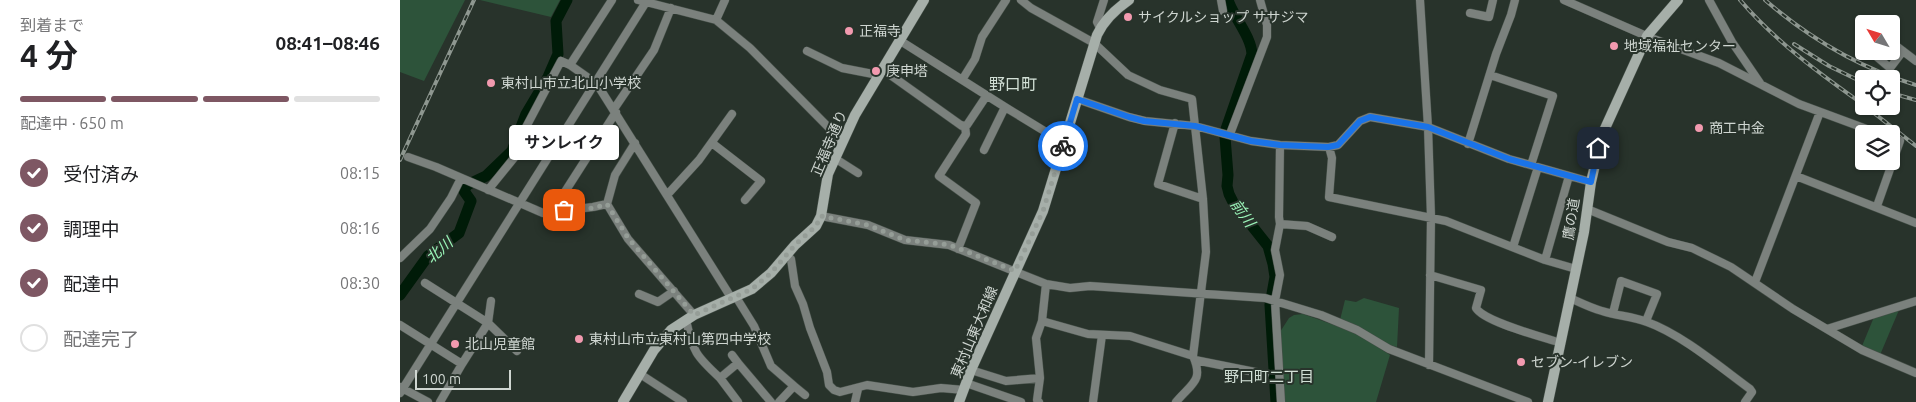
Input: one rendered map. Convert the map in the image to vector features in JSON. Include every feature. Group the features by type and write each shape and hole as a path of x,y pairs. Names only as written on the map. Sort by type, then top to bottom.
{"street":[{"path":"570,65 612,0"},
{"path":"716,20 725,0"},
{"name":"正福寺通り","path":"624,402 660,343 671,330 690,318 752,289 771,273 786,255 816,226 821,216 828,174 842,142 880,72 924,0"},
{"path":"962,80 975,59 982,37 1006,0"},
{"path":"1021,0 1031,8 1094,43 1128,75 1160,90 1192,99 1204,199 1206,252 1194,358 1199,368 1198,376 1176,402"},
{"path":"1100,28 1097,22 1104,0"},
{"name":"東村山東大和線","path":"959,402 971,370 1043,211 1100,28 1118,8 1129,0"},
{"path":"1221,0 1223,11"},
{"path":"1227,134 1267,37 1267,26 1260,0"},
{"path":"1420,0 1428,127 1431,217 1429,365"},
{"path":"1470,13 1489,17 1493,0"},
{"path":"1468,144 1515,0"},
{"path":"1564,0 1647,36 1719,63 1760,82 1791,100 1855,125"},
{"name":"鷹の道","path":"1548,402 1602,135 1647,36 1678,0"},
{"path":"1709,0 1732,42 1760,82"},
{"path":"428,402 401,389 595,82 642,1 716,20 750,48 842,142"},
{"path":"552,212 654,50 671,8"},
{"path":"899,40 1005,108 1064,143"},
{"path":"1900,49 1916,61"},
{"path":"807,51 842,68 880,72 964,126"},
{"path":"1900,55 1903,51"},
{"path":"1881,60 1890,68 1896,60"},
{"path":"485,188 517,153 525,129 561,61 570,65 595,82 615,110 667,195 754,326 771,366 805,395"},
{"path":"1490,75 1553,96 1513,247"},
{"path":"964,126 967,125 987,95"},
{"path":"1077,99 1144,121 1195,126 1251,141 1280,145 1328,147 1338,145 1360,121 1366,118 1428,127 1468,144 1534,166 1591,182"},
{"path":"984,150 1005,108"},
{"path":"1755,282 1820,112"},
{"path":"667,195 699,160 732,114"},
{"path":"1174,124 1158,184 1204,199"},
{"path":"958,249 976,204 939,176 966,134 964,126"},
{"path":"712,142 761,181 745,200"},
{"path":"635,143 615,175 607,204 628,238 674,291 690,318 695,354 720,378 738,402"},
{"path":"1280,145 1280,224 1275,250 1280,275 1271,300 1281,402"},
{"path":"1328,147 1332,158 1329,197 1431,217 1545,260 1576,269"},
{"path":"408,158 464,179 543,213 594,208 607,204"},
{"path":"836,159 858,173"},
{"path":"1877,206 1890,170"},
{"path":"1545,260 1569,176"},
{"path":"1796,176 1916,222"},
{"path":"400,258 430,229 464,179"},
{"path":"1587,209 1668,242 1692,248 1731,267 1793,309 1862,350 1916,373"},
{"path":"821,216 868,225 905,240 950,245 1046,284 1070,288 1090,286 1271,300 1330,319 1357,330 1389,349 1528,402"},
{"path":"1280,224 1308,226 1332,237"},
{"path":"786,255 790,258 795,286 827,372 829,386 834,390 840,392 858,389 867,385 913,392 965,386 1021,402"},
{"path":"1430,275 1481,290 1476,308 1479,313 1491,320 1561,343"},
{"path":"1613,313 1621,281 1657,294 1646,321"},
{"path":"425,284 457,302 488,323 517,351"},
{"path":"1039,402 1037,400 1040,378 1036,338 1042,321 1046,284"},
{"path":"639,294 658,302 674,291"},
{"path":"1570,298 1603,312 1646,321 1664,330 1707,357 1750,389 1752,392 1745,402"},
{"path":"440,402 488,323 491,301"},
{"path":"1828,329 1916,301"},
{"path":"1042,321 1088,334 1130,336 1194,358 1265,374"},
{"path":"400,325 462,364"},
{"path":"1095,401 1102,335"},
{"path":"732,355 771,402"},
{"path":"720,378 738,363"},
{"path":"971,370 1006,381 1040,378"},
{"path":"640,374 683,402"},
{"path":"779,402 794,386"},
{"path":"855,402 858,389"}],"green space":[{"path":"400,0 465,0 424,81 400,72"},
{"path":"480,0 560,0 551,17"},
{"path":"1364,298 1399,308 1397,347 1384,344 1340,320 1345,300 1356,302"},
{"path":"1899,310 1880,355 1862,346 1874,317"},
{"path":"1303,314 1357,333 1390,355 1376,402 1285,402 1280,332 1289,318 1294,315"}],"waterway":[{"name":"北川","path":"400,295 428,256 459,233 471,201 464,191 467,185 486,176 512,151 526,114 548,77 558,54 556,21 567,0"},
{"name":"前川","path":"1228,0 1246,34 1252,54 1226,129 1227,186 1233,202 1268,246 1273,264 1275,277 1270,305 1276,402"}],"railway":[{"path":"400,160 474,0"},
{"path":"1740,0 1783,43 1855,98"},
{"path":"1765,0 1799,27 1855,61 1916,85"},
{"path":"1794,44 1829,66 1855,79"},
{"path":"1900,96 1916,100"},
{"path":"1876,115 1916,146"}],"way so far":[{"path":"564,210 594,208 607,204 628,238 694,315 752,289 771,273 795,245 816,226 821,216 868,225 905,240 950,245 1015,271 1043,211 1063,146"}],"place":[{"name":"サイクルショップ ササジマ","path":"1128,17"},
{"name":"正福寺","path":"849,31"},
{"name":"地域福祉センター","path":"1614,46"},
{"name":"庚申塔","path":"876,71"},
{"name":"東村山市立北山小学校","path":"491,83"},
{"name":"商工中金","path":"1699,128"},
{"name":"サンレイク","path":"564,210"},
{"name":"東村山市立東村山第四中学校","path":"579,339"},
{"name":"北山児童館","path":"455,344"},
{"name":"セブン-イレブン","path":"1521,362"}],"district":[{"name":"野口町","path":"1013,84"},
{"name":"野口町二丁目","path":"1269,376"}],"route":[{"path":"1063,146 1077,99 1144,121 1195,126 1251,141 1280,145 1328,147 1338,145 1360,121 1370,117 1428,127 1509,159 1591,182 1598,148"}]}
